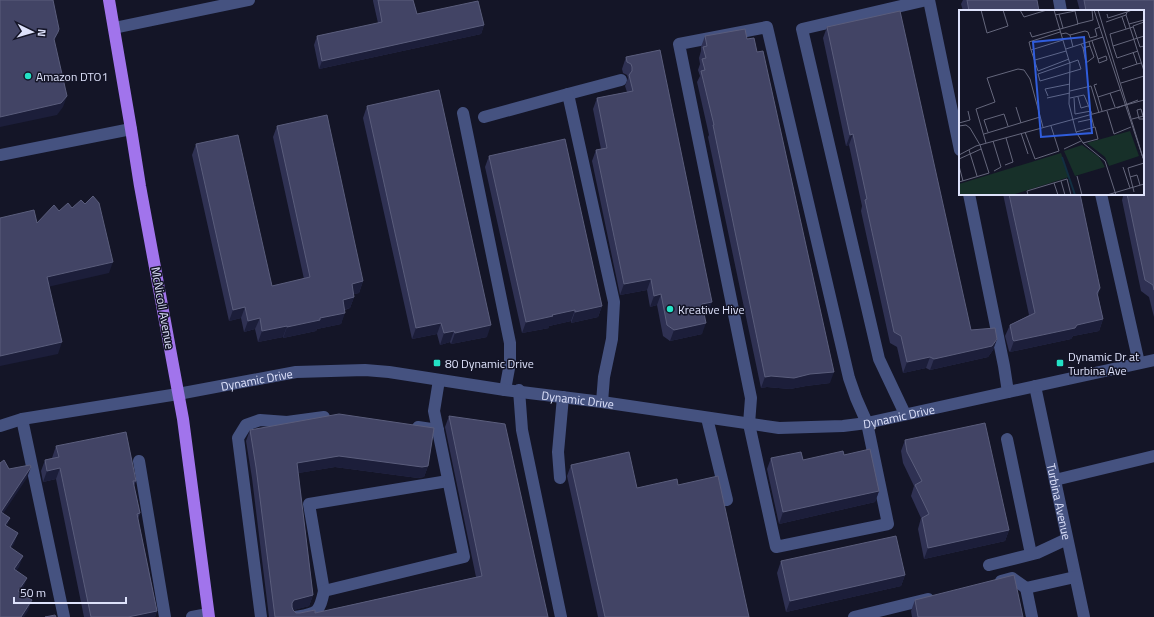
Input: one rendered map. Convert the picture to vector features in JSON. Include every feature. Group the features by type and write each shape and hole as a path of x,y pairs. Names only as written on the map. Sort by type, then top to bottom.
{"main road":[{"name":"McNicoll Avenue","path":"109,0 132,129 140,186 183,419 208,615"}],"street":[{"path":"114,28 247,0"},
{"path":"905,414 879,358 802,29 928,0 959,145"},
{"path":"1059,0 1061,10"},
{"path":"767,27 848,378 867,423 888,524 776,547 749,424 751,398 679,44 767,27"},
{"path":"484,117 621,80"},
{"path":"568,94 614,302 612,339 604,377 602,402"},
{"path":"463,113 510,343 510,363 505,390"},
{"path":"0,155 132,129"},
{"path":"969,195 1008,392"},
{"path":"1101,195 1139,363"},
{"name":"Dynamic Drive","path":"0,426 22,419 178,394 296,372 366,370 389,372 505,390 602,402 779,428 843,426 867,423 1154,360"},
{"path":"324,591 464,558 434,411 439,380"},
{"name":"Turbina Avenue","path":"1035,386 1084,617"},
{"path":"519,391 522,430 561,617"},
{"path":"560,478 558,452 563,398"},
{"path":"261,617 238,438 246,425 260,420 288,422 336,416"},
{"path":"707,418 727,500"},
{"path":"22,419 64,617"},
{"path":"407,426 438,430"},
{"path":"1007,439 1031,554"},
{"path":"1055,480 1154,456"},
{"path":"139,461 165,617"},
{"path":"295,617 312,614 320,606 324,591 309,504 448,480"},
{"path":"989,565 1037,553 1067,539"},
{"path":"1026,588 1075,577"},
{"path":"989,583 1012,578 1026,588 1032,617"},
{"path":"854,617 937,596"},
{"path":"192,617 208,615"}],"building":[{"name":"Amazon DTO1","path":"0,0 53,0 59,29 54,39 67,96 61,103 0,117"},
{"path":"378,0 413,0 417,14 478,1 484,25 322,61 317,36 382,22"},
{"path":"967,0 1037,0 1039,10 969,10"},
{"path":"1084,0 1154,0 1154,290 1153,285 1145,280 1127,195 1144,195 1144,10 1086,10"},
{"path":"900,11 971,330 995,328 997,339 992,346 934,359 930,357 907,362 901,336 894,332 865,200 867,199 853,134 850,135 827,27"},
{"path":"745,29 747,39 754,38 757,52 763,51 834,372 810,374 794,378 771,376 765,377 714,125 701,71 705,70 702,59 706,58 703,47 707,46 705,36"},
{"path":"660,50 712,302 702,304 706,323 674,330 667,325 661,294 654,296 651,279 624,284 596,150 607,148 597,98 633,91 629,75 632,71 632,67 631,64 627,62 626,57"},
{"path":"439,90 491,325 455,333 454,331 444,333 441,323 416,328 367,106"},
{"path":"327,115 363,281 352,284 354,297 343,300 345,313 320,318 320,320 262,331 260,318 248,321 245,307 233,310 196,144 238,135 272,286 310,277 277,126"},
{"path":"565,139 602,306 575,312 575,310 526,322 489,156"},
{"path":"1009,195 1080,195 1100,288 1097,293 1103,319 1077,325 1075,328 1014,341 1010,325 1035,313"},
{"path":"93,196 99,203 113,262 47,277 62,342 0,356 0,218 34,210 37,223 54,205 59,211 68,203 72,208 81,200 85,204"},
{"path":"339,414 434,428 428,466 422,467 339,456 297,463 313,595 294,600 292,607 296,613 315,610 315,613 482,576 449,416 505,424 548,617 275,617 250,430"},
{"path":"985,423 1009,530 928,548 922,518 929,514 915,485 922,481 907,452 905,440"},
{"path":"126,432 136,481 133,481 140,513 137,514 157,611 128,617 91,617 60,468 47,471 45,460 59,457 56,446"},
{"path":"870,449 879,491 783,512 771,458 801,452 803,460 843,451 844,455"},
{"path":"629,452 637,488 677,479 678,485 718,476 749,617 605,617 571,465"},
{"path":"4,460 9,469 30,465 31,467 1,512 10,518 5,525 18,533 10,547 23,556 14,569 27,578 18,591 32,600 21,617 0,617 0,463"},
{"path":"896,536 905,575 790,601 781,561"},
{"path":"1014,575 1023,617 918,617 915,600"},
{"path":"55,615 56,617 45,617"}],"place":[{"name":"Amazon DTO1","path":"28,76"},
{"name":"Kreative Hive","path":"670,309"},
{"name":"80 Dynamic Drive","path":"437,363"},
{"name":"Dynamic Dr at Turbina Ave","path":"1060,363"}]}
